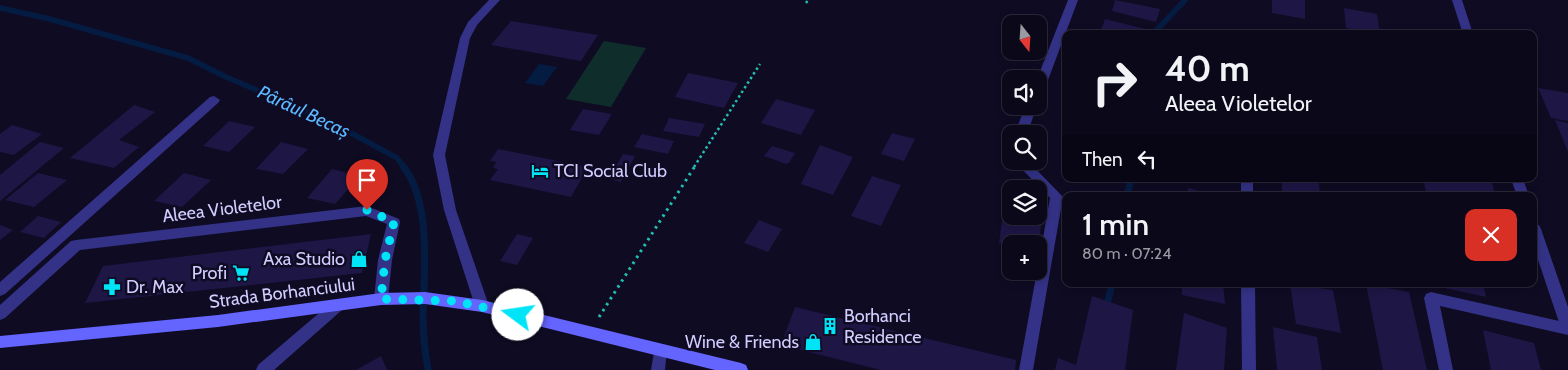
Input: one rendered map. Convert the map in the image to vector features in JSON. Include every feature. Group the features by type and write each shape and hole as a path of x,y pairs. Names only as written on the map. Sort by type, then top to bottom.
{"main road":[{"name":"Strada Borhanciului","path":"0,342 387,299 455,301 741,370"}],"street":[{"path":"482,306 450,210 439,155 465,38 472,24 495,0"},
{"path":"1046,70 1073,0"},
{"path":"1457,0 1467,30"},
{"path":"0,290 214,100"},
{"path":"1026,370 1057,197 1029,170"},
{"name":"Aleea Violetelor","path":"0,314 76,245 367,210 394,222 385,260 387,299"},
{"path":"1537,238 1568,328"},
{"path":"1248,287 1249,370"},
{"path":"1446,370 1431,298 1568,328"},
{"path":"264,370 337,306"},
{"path":"658,370 660,350"}],"path":[{"path":"589,333 760,64"}],"green space":[{"path":"604,41 646,48 611,107 566,99"}],"water":[{"path":"539,64 557,67 543,86 525,83"}],"building":[{"path":"1115,0 1160,9 1156,22 1112,11"},
{"path":"1272,0 1305,0 1305,19 1272,13"},
{"path":"1344,8 1377,14 1379,30 1346,28"},
{"path":"1105,19 1150,30 1101,30"},
{"path":"511,21 598,35 581,61 491,45"},
{"path":"688,73 738,83 724,108 675,97"},
{"path":"1538,88 1568,93 1568,121 1551,118"},
{"path":"776,99 815,110 801,135 761,123"},
{"path":"134,105 155,112 119,140 139,147 114,168 70,158"},
{"path":"583,109 612,114 599,135 570,130"},
{"path":"669,118 705,124 699,137 663,131"},
{"path":"1555,120 1568,123 1568,152"},
{"path":"229,121 255,127 229,152 203,146"},
{"path":"12,125 42,134 14,155 0,152 0,134"},
{"path":"892,133 915,139 904,161 881,154"},
{"path":"642,134 674,141 668,154 634,147"},
{"path":"40,142 64,148 0,201 0,175"},
{"path":"281,142 308,149 283,174 256,169"},
{"path":"820,145 853,157 833,195 801,184"},
{"path":"772,146 795,153 789,163 786,164 764,156"},
{"path":"498,149 588,167 571,197 490,180 498,169 493,168 496,162 490,161"},
{"path":"623,154 635,156 621,182 609,179"},
{"path":"332,169 360,176 335,204 307,198"},
{"path":"38,173 67,180 34,207 5,200"},
{"path":"184,173 211,180 182,207 154,201"},
{"path":"872,176 901,185 881,226 851,216"},
{"path":"1282,182 1319,182 1320,192 1282,192"},
{"path":"1424,182 1487,182 1492,183 1495,192 1426,192"},
{"path":"1188,188 1204,192 1188,192"},
{"path":"38,216 61,222 44,238 20,232"},
{"path":"759,220 782,229 768,252 744,243"},
{"path":"1002,221 1002,225 1041,225 1040,235 1002,235 1002,244 999,243"},
{"path":"0,225 13,230 0,240"},
{"path":"371,234 362,273 85,303 103,266"},
{"path":"517,234 533,238 517,265 500,261"},
{"path":"1182,287 1223,287 1225,304 1182,295"},
{"path":"1290,287 1333,290 1341,333 1296,324"},
{"path":"1367,287 1382,287 1409,292 1427,370 1383,370"},
{"path":"1440,287 1484,287 1486,297"},
{"path":"1092,296 1133,310 1125,370 1055,370 1058,358 1076,365"},
{"name":"Borhanci Residence","path":"795,307 1016,360 1015,370 881,370 781,345"},
{"path":"1184,313 1227,328 1224,370 1176,370"},
{"path":"1273,327 1317,337 1322,370 1277,370"},
{"path":"1483,330 1534,343 1541,370 1491,370"},
{"path":"381,356 387,370 356,370"}],"waterway":[{"path":"1157,30 1185,0"},
{"name":"Pârâul Becaș","path":"0,8 46,18 188,58 226,77 329,121 397,158 404,167"},
{"name":"Pârâul Becaș","path":"403,166 412,181 422,218 425,259 423,323 428,370"},
{"path":"1128,192 1130,182"},
{"path":"1106,309 1111,287"}],"place":[{"name":"TCI Social Club","path":"540,171"},
{"name":"Axa Studio","path":"359,259"},
{"name":"Profi","path":"241,273"},
{"name":"Dr. Max","path":"112,287"},
{"name":"Borhanci Residence","path":"830,326"},
{"name":"Wine & Friends","path":"813,342"}],"route":[{"path":"367,210 394,222 385,260 385,280 381,299 425,298 455,301 518,315"}]}
